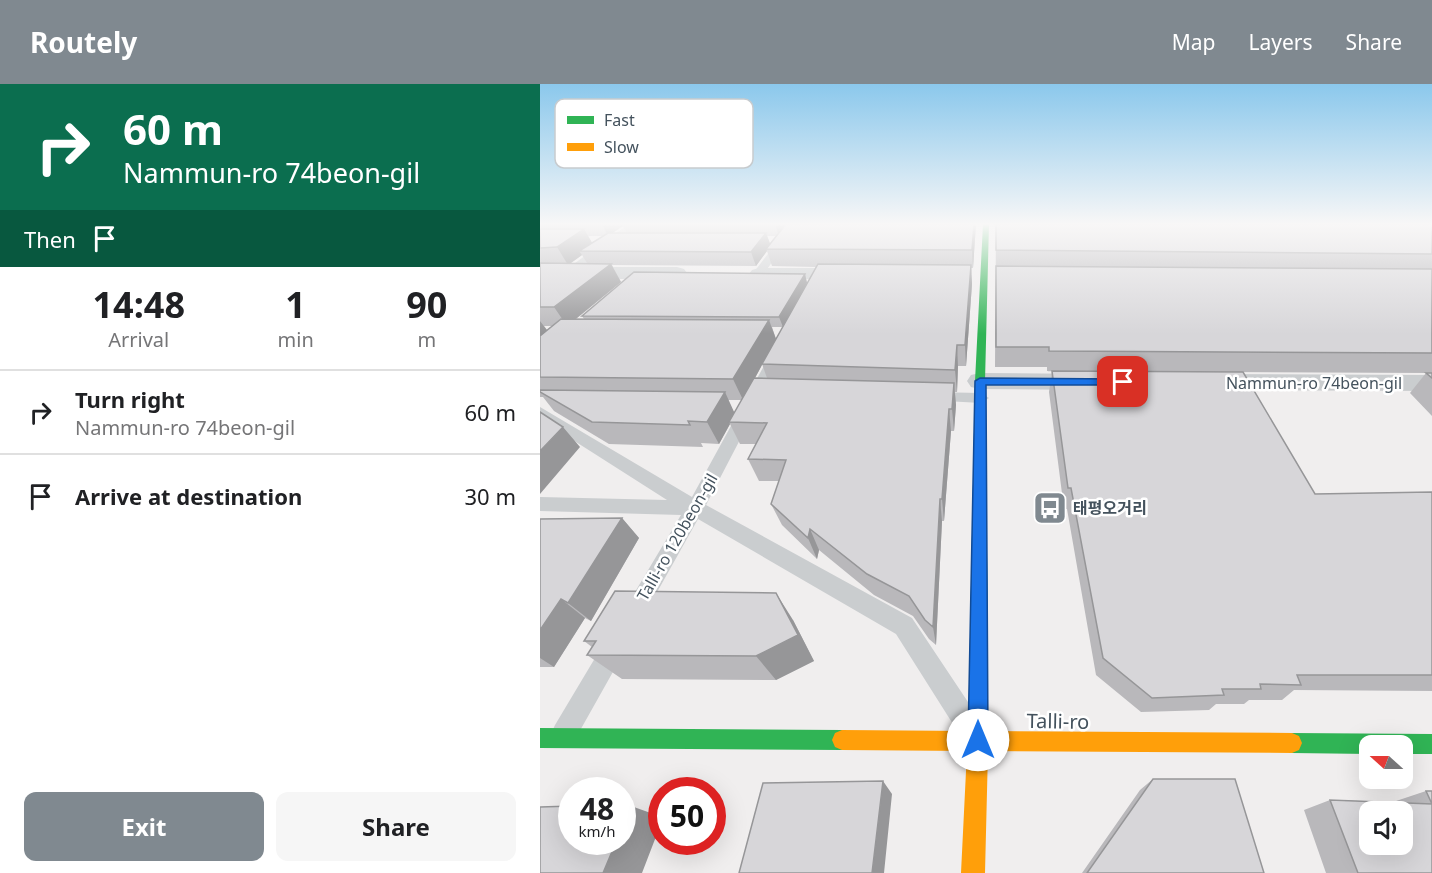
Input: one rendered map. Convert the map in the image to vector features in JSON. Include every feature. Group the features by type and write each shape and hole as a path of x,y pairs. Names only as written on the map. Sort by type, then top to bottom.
{"main road":[{"path":"973,873 978,740 981,390 985,261"},
{"name":"Talli-ro","path":"540,738 1432,744"}],"street":[{"path":"540,273 699,273"},
{"path":"735,273 875,274"},
{"path":"963,274 1009,275"},
{"path":"981,390 1123,382"},
{"name":"Nammun-ro 74beon-gil","path":"1182,382 1432,383"}],"lane":[{"path":"568,273 585,261"},
{"path":"758,274 768,261"},
{"path":"622,288 639,273"},
{"path":"809,294 820,274"},
{"name":"Talli-ro 120beon-gil","path":"561,738 695,508 788,333"},
{"path":"922,396 981,390"},
{"path":"726,406 780,393"},
{"path":"540,404 563,405"},
{"path":"540,412 695,508 904,626 978,740"},
{"path":"540,504 695,508"}],"building":[{"path":"540,263 611,264 554,307 540,307"},
{"path":"818,264 971,265 965,345 957,345 955,370 762,364"},
{"path":"996,266 1432,269 1432,353 1049,351 1049,347 996,347"},
{"path":"634,272 805,274 779,317 582,316"},
{"path":"561,319 769,320 733,379 540,377 540,336"},
{"path":"1052,371 1243,372 1315,494 1432,492 1432,675 1297,675 1301,685 1260,684 1261,689 1222,689 1224,695 1152,698 1103,658 1071,488 1068,488"},
{"path":"754,378 954,383 952,409 949,409 942,499 940,499 933,627 925,620 909,596 867,574 810,529 808,538 771,504 786,460 748,459 767,423 729,422"},
{"path":"540,390 725,392 707,422 688,421 690,425 592,422"},
{"path":"540,412 563,427 540,451"},
{"path":"622,518 568,603 561,599 540,630 540,519"},
{"path":"615,591 776,593 798,635 756,656 587,655 596,641 584,641"},
{"path":"1153,779 1235,779 1264,873 1087,873"},
{"path":"883,781 872,873 739,873 763,783"},
{"path":"1426,791 1432,791 1432,804"},
{"path":"1330,800 1359,801 1359,855 1413,855 1413,803 1432,804 1432,873 1358,873"},
{"path":"558,806 558,855 611,855 603,873 540,873 540,807"}],"traffic: fast":[{"path":"979,637 980,381 985,261"},
{"path":"540,738 842,740"},
{"path":"1292,743 1432,744"}],"traffic: slow":[{"path":"973,873 979,637"},
{"path":"842,740 1292,743"}],"place":[{"name":"태평오거리","path":"1050,508"}],"route":[{"path":"978,740 980,381 1123,382"}]}
